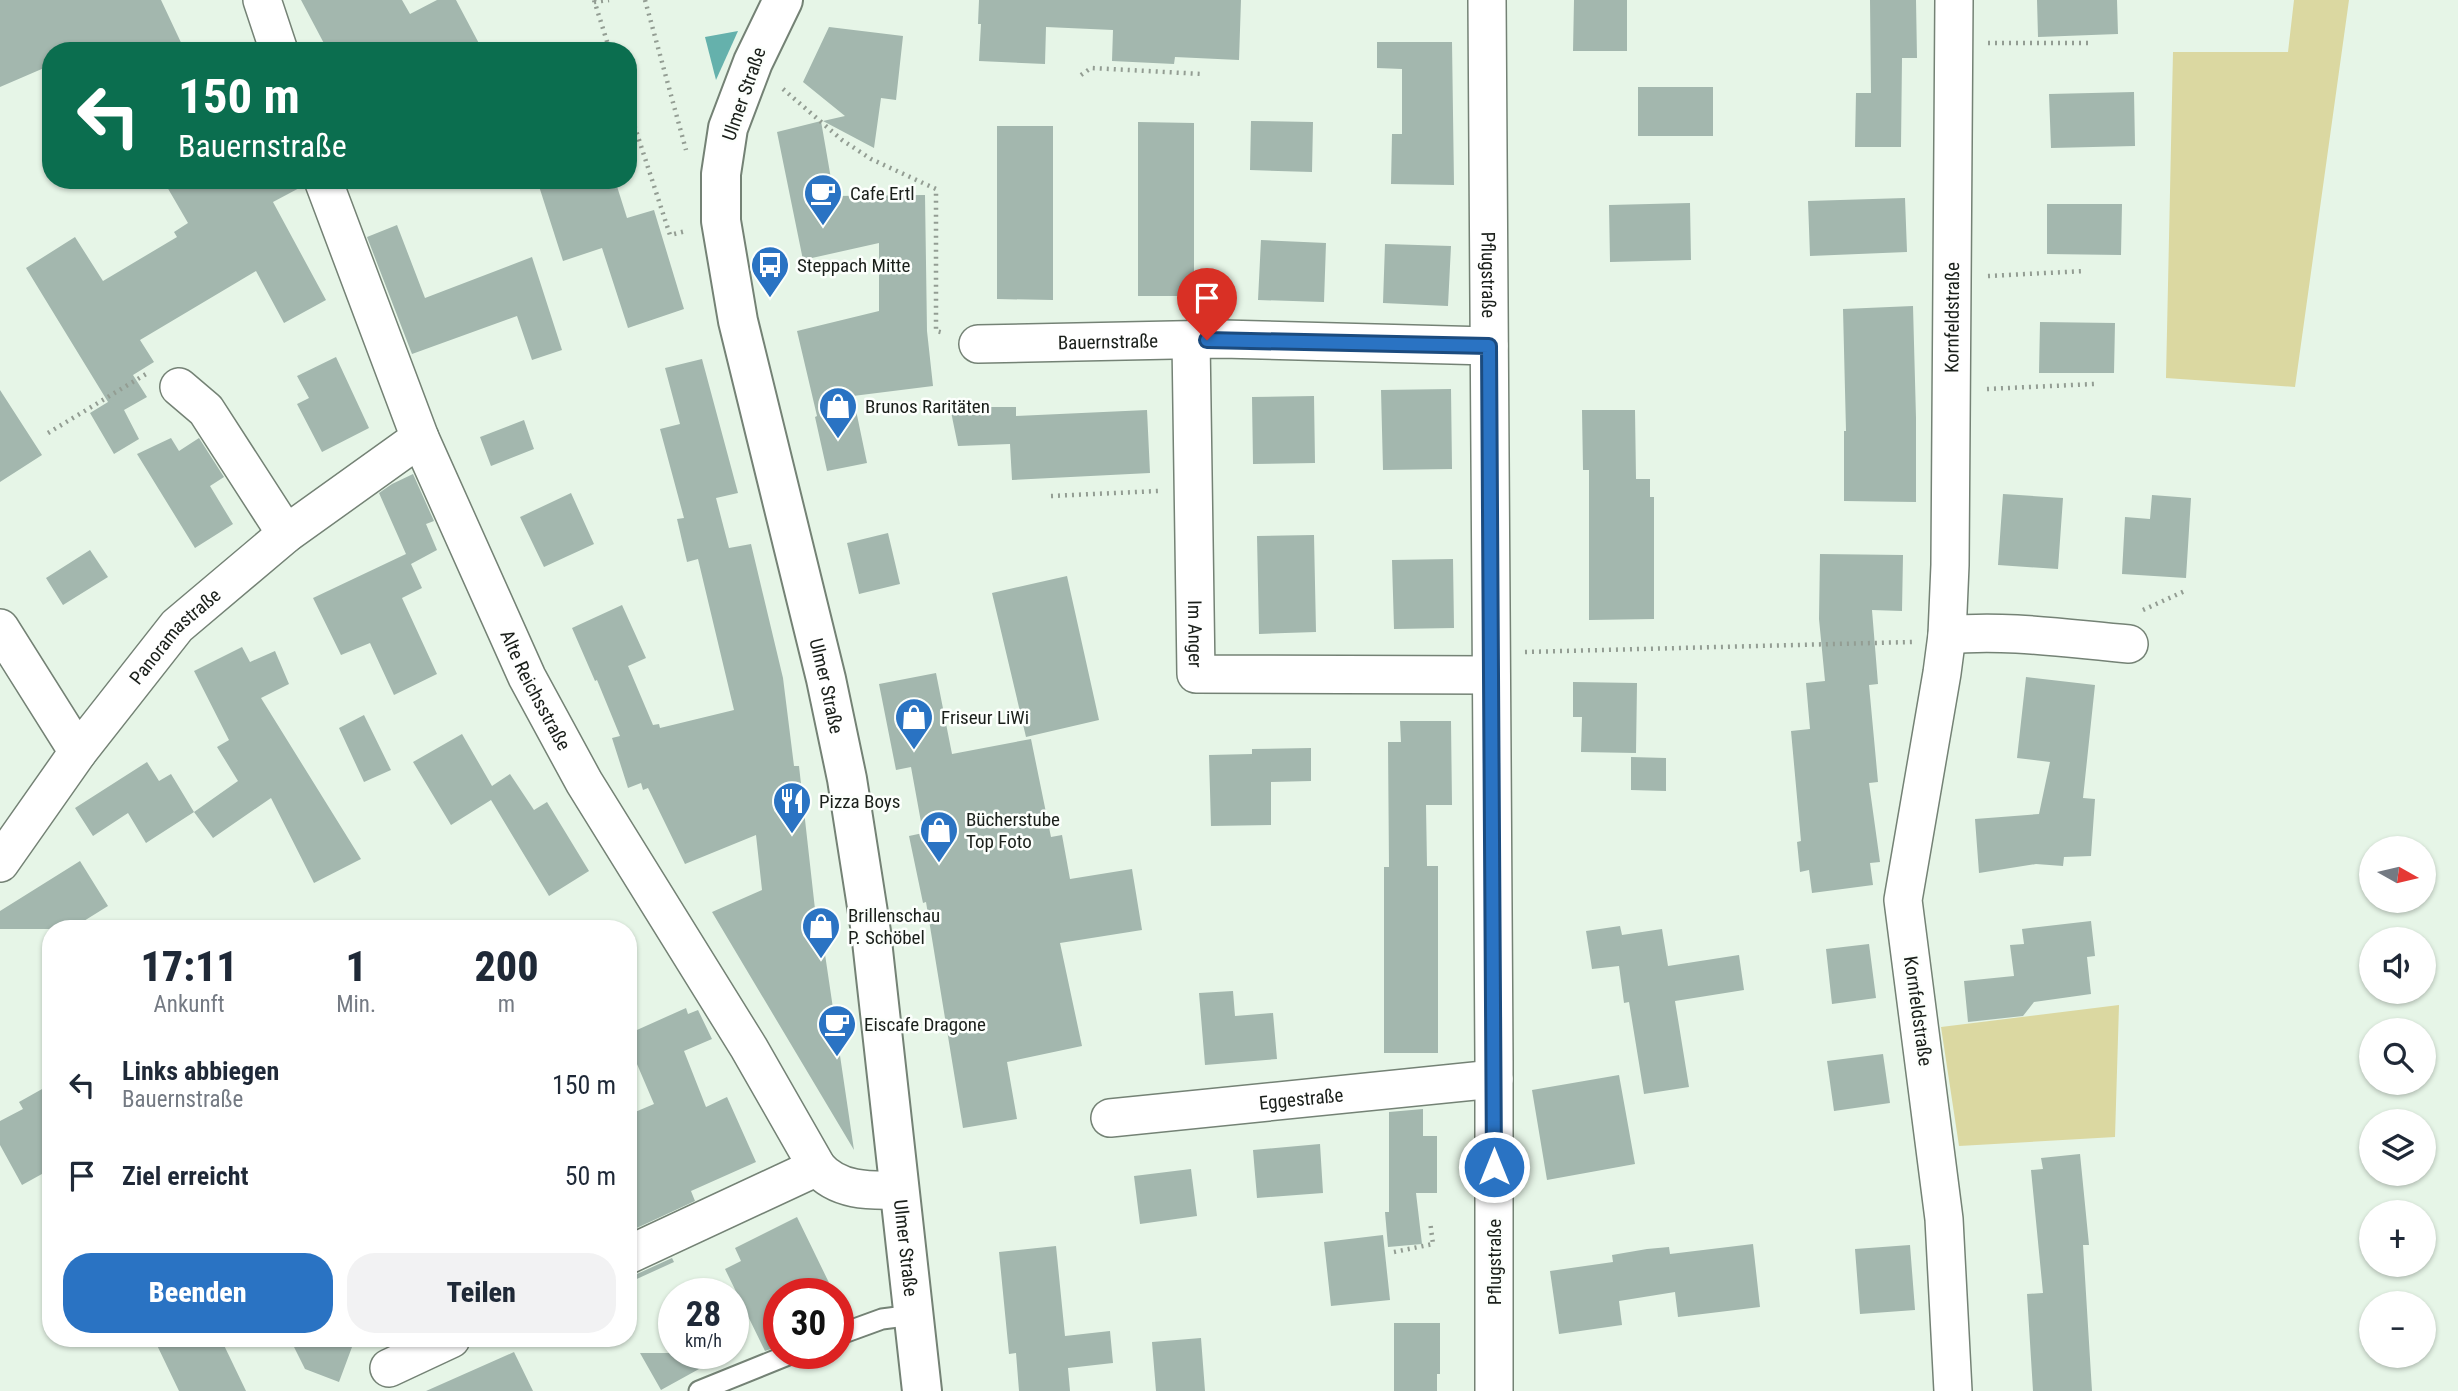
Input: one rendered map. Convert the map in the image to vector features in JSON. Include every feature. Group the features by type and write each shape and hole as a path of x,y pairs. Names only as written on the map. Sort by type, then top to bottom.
{"street":[{"path":"262,0 276,42"},
{"name":"Ulmer Straße","path":"783,0 753,62 728,128 721,174 721,221 738,321 826,679 847,779 871,932 922,1391"},
{"name":"Pflugstraße","path":"1487,0 1494,1391"},
{"name":"Kornfeldstraße","path":"1953,1391 1944,1219 1903,900 1947,635 1952,391 1954,0"},
{"name":"Alte Reichsstraße","path":"326,189 420,438 513,649 571,759 749,1048 817,1167 824,1176 850,1188 871,1191 898,1190"},
{"name":"Bauernstraße","path":"978,344 1222,339 1489,346"},
{"name":"Im Anger","path":"1191,340 1196,674 1491,664"},
{"path":"166,379 206,410 286,534"},
{"name":"Panoramastraße","path":"0,863 78,752 177,626 286,534 420,438"},
{"path":"0,628 78,752"},
{"path":"1947,635 2002,633 2129,644"},
{"name":"Eggestraße","path":"1110,1118 1494,1079"},
{"path":"637,1251 817,1167"},
{"path":"389,1368 434,1347"}],"lane":[{"path":"854,1329 882,1319 913,1315"},
{"path":"699,1391 763,1365"}],"path":[{"path":"607,42 594,1 609,0"},
{"path":"645,0 689,161"},
{"path":"1954,42 2092,43"},
{"path":"753,62 842,140 871,159 936,190 936,331 978,344"},
{"path":"1081,75 1091,68 1202,74"},
{"path":"637,134 670,235 721,221"},
{"path":"1952,278 2085,271"},
{"path":"48,433 166,379"},
{"path":"1952,391 2094,384"},
{"path":"1051,496 1194,489"},
{"path":"1491,664 1913,642 1947,635"},
{"path":"1394,1252 1433,1244 1430,1221"}],"shaded area":[{"path":"2294,0 2349,0 2295,387 2166,378 2173,52 2288,52"},
{"path":"2119,1005 2115,1137 1959,1146 1941,1027"}],"water":[{"path":"738,31 716,80 705,37"}],"building":[{"path":"0,0 161,0 181,42 42,42 42,69 0,87"},
{"path":"301,0 402,0 410,14 437,0 456,0 478,42 323,42"},
{"path":"979,0 1241,0 1239,60 1175,57 1174,64 1112,61 1113,30 1046,27 1045,64 979,61"},
{"path":"1574,0 1627,0 1627,51 1573,51"},
{"path":"1870,0 1916,0 1917,58 1902,58 1901,147 1855,147 1856,93 1871,93"},
{"path":"2037,0 2117,0 2118,34 2038,37"},
{"path":"829,27 903,36 896,100 881,98 874,148 823,121 845,116 803,82"},
{"path":"1377,42 1452,42 1454,185 1391,184 1392,134 1402,134 1402,69 1377,68"},
{"path":"1638,87 1713,87 1713,136 1638,136"},
{"path":"2134,92 2135,146 2051,148 2049,94"},
{"path":"821,121 834,196 925,195 927,331 933,386 853,396 867,463 827,471 797,331 879,311 879,243 803,260 777,132"},
{"path":"1251,121 1313,122 1312,172 1250,170"},
{"path":"1138,122 1194,123 1194,296 1138,296"},
{"path":"997,126 1053,126 1053,300 997,299"},
{"path":"168,189 297,189 273,202 326,300 284,323 256,271 140,340 154,362 133,375 147,397 124,410 139,439 114,454 90,413 108,402 26,268 75,237 103,281 177,237 174,232 188,223"},
{"path":"540,189 618,189 627,218 654,210 684,309 628,328 602,248 563,261"},
{"path":"1905,198 1907,252 1810,256 1808,201"},
{"path":"1690,203 1691,260 1610,262 1609,205"},
{"path":"2047,204 2122,204 2121,255 2047,254"},
{"path":"397,225 425,298 532,257 562,350 532,360 517,316 412,354 367,237"},
{"path":"1261,240 1326,243 1324,302 1258,300"},
{"path":"1385,244 1451,246 1448,306 1383,303"},
{"path":"1913,306 1916,502 1844,501 1846,431 1843,309"},
{"path":"2040,322 2115,323 2114,373 2039,373"},
{"path":"336,357 369,428 322,452 297,404 309,398 297,376"},
{"path":"702,359 738,493 716,498 729,548 751,544 783,678 794,766 799,766 818,936 822,934 854,1150 712,912 762,890 756,835 685,864 648,788 643,790 641,783 628,788 612,738 620,736 572,628 622,605 646,658 628,666 653,725 659,724 660,728 734,710 698,559 687,562 677,519 684,518 660,429 680,424 665,368"},
{"path":"1451,389 1452,469 1383,470 1381,390"},
{"path":"0,390 42,455 0,482"},
{"path":"1314,396 1315,463 1253,464 1252,397"},
{"path":"950,407 1016,407 1016,416 1147,410 1150,473 1012,480 1010,444 958,446"},
{"path":"1582,410 1635,410 1636,479 1650,479 1650,497 1654,497 1654,619 1589,620 1589,470 1583,470"},
{"path":"524,420 534,449 491,466 480,437"},
{"path":"171,438 179,451 199,438 224,477 210,486 233,524 195,548 137,454"},
{"path":"413,474 434,521 426,524 437,550 411,564 422,588 402,598 437,674 394,695 370,643 341,655 313,598 406,554 379,493"},
{"path":"571,493 594,544 544,567 520,517"},
{"path":"2003,494 2063,498 2058,569 1998,565"},
{"path":"2152,495 2191,498 2186,578 2122,574 2125,517 2150,519"},
{"path":"888,533 900,584 859,594 847,543"},
{"path":"1314,535 1316,632 1259,634 1257,536"},
{"path":"90,550 108,577 63,605 46,578"},
{"path":"1820,554 1903,555 1902,611 1872,610 1878,684 1869,685 1878,782 1869,783 1880,862 1870,863 1873,885 1812,893 1809,870 1800,872 1797,842 1801,841 1791,731 1810,729 1806,683 1825,681 1819,619"},
{"path":"1453,559 1454,628 1394,629 1392,560"},
{"path":"1067,576 1099,720 1026,737 992,593"},
{"path":"242,647 250,662 275,651 289,684 261,698 361,859 314,883 271,798 213,838 194,812 238,781 217,747 229,740 194,671"},
{"path":"936,673 952,754 1031,739 1051,837 1062,835 1070,879 1132,869 1142,930 1060,943 1082,1046 1007,1062 1017,1119 963,1128 926,902 923,903 909,836 923,833 911,767 896,770 879,684"},
{"path":"2026,677 2095,685 2083,798 2095,799 2091,856 2064,857 2063,866 2036,864 1979,873 1975,819 2039,814 2050,762 2017,758"},
{"path":"1573,682 1637,683 1636,753 1581,752 1582,717 1573,717"},
{"path":"364,715 391,770 364,782 339,728"},
{"path":"1400,721 1451,721 1452,805 1426,805 1427,866 1438,866 1438,1053 1384,1053 1384,867 1389,867 1388,742 1401,742"},
{"path":"462,734 492,786 510,774 534,810 547,802 589,871 549,896 491,800 451,825 413,762"},
{"path":"1311,748 1311,781 1271,782 1271,825 1211,826 1209,755 1252,754 1252,749"},
{"path":"1631,757 1666,758 1666,791 1631,790"},
{"path":"147,762 159,781 171,774 194,812 146,843 128,813 93,836 75,808"},
{"path":"80,861 108,906 85,920 42,920 42,929 0,929 0,911"},
{"path":"2091,921 2095,956 2087,957 2091,994 2034,1002 2023,1016 1968,1022 1964,981 2014,976 2010,945 2024,944 2022,929"},
{"path":"1620,926 1622,935 1662,929 1668,966 1739,955 1744,990 1675,1001 1689,1087 1644,1094 1629,1002 1624,1003 1619,966 1592,969 1586,931"},
{"path":"1869,944 1876,998 1832,1004 1826,949"},
{"path":"1233,991 1235,1016 1273,1013 1277,1059 1205,1065 1199,993"},
{"path":"686,1008 688,1014 698,1010 712,1039 684,1051 706,1107 727,1097 756,1162 691,1191 695,1201 637,1228 637,1111 654,1104 637,1064 637,1030"},
{"path":"1883,1054 1890,1103 1834,1111 1827,1061"},
{"path":"1619,1075 1635,1164 1547,1180 1532,1090"},
{"path":"42,1089 42,1174 22,1185 0,1145 0,1121 23,1109 19,1102"},
{"path":"1423,1109 1423,1136 1437,1136 1437,1193 1416,1193 1422,1244 1388,1247 1385,1212 1389,1212 1389,1112"},
{"path":"1320,1144 1323,1193 1257,1198 1253,1150"},
{"path":"2080,1154 2089,1245 2083,1245 2092,1391 2033,1391 2027,1294 2043,1293 2031,1170 2043,1169 2041,1158"},
{"path":"1191,1169 1197,1216 1140,1224 1134,1176"},
{"path":"797,1217 827,1278 763,1278 763,1347 749,1318 749,1278 729,1278 725,1269 741,1261 735,1248"},
{"path":"1383,1235 1390,1300 1331,1306 1324,1242"},
{"path":"1753,1244 1760,1307 1678,1317 1675,1292 1619,1301 1622,1325 1559,1334 1550,1271 1613,1262 1612,1255 1647,1249 1669,1247 1670,1254"},
{"path":"1910,1245 1915,1310 1860,1314 1855,1249"},
{"path":"1056,1246 1065,1336 1110,1331 1113,1363 1068,1368 1070,1391 1019,1391 1016,1353 1009,1354 999,1252"},
{"path":"672,1258 674,1262 637,1279 637,1274"},
{"path":"1394,1323 1440,1323 1440,1374 1437,1374 1437,1391 1394,1391"},
{"path":"1201,1338 1205,1391 1156,1391 1152,1342"},
{"path":"158,1347 225,1347 246,1391 179,1391"},
{"path":"294,1347 352,1347 339,1382 305,1369"},
{"path":"514,1352 533,1391 426,1391"},
{"path":"640,1353 658,1353 658,1369 699,1369 661,1390"}],"place":[{"name":"Cafe Ertl","path":"823,227"},
{"name":"Steppach Mitte","path":"770,299"},
{"name":"Brunos Raritäten","path":"838,440"},
{"name":"Friseur LiWi","path":"914,751"},
{"name":"Pizza Boys","path":"792,835"},
{"name":"Bücherstube Top Foto","path":"939,864"},
{"name":"Brillenschau P. Schöbel","path":"821,960"},
{"name":"Eiscafe Dragone","path":"837,1058"}],"route":[{"path":"1207,340 1489,346 1494,1167"}]}
